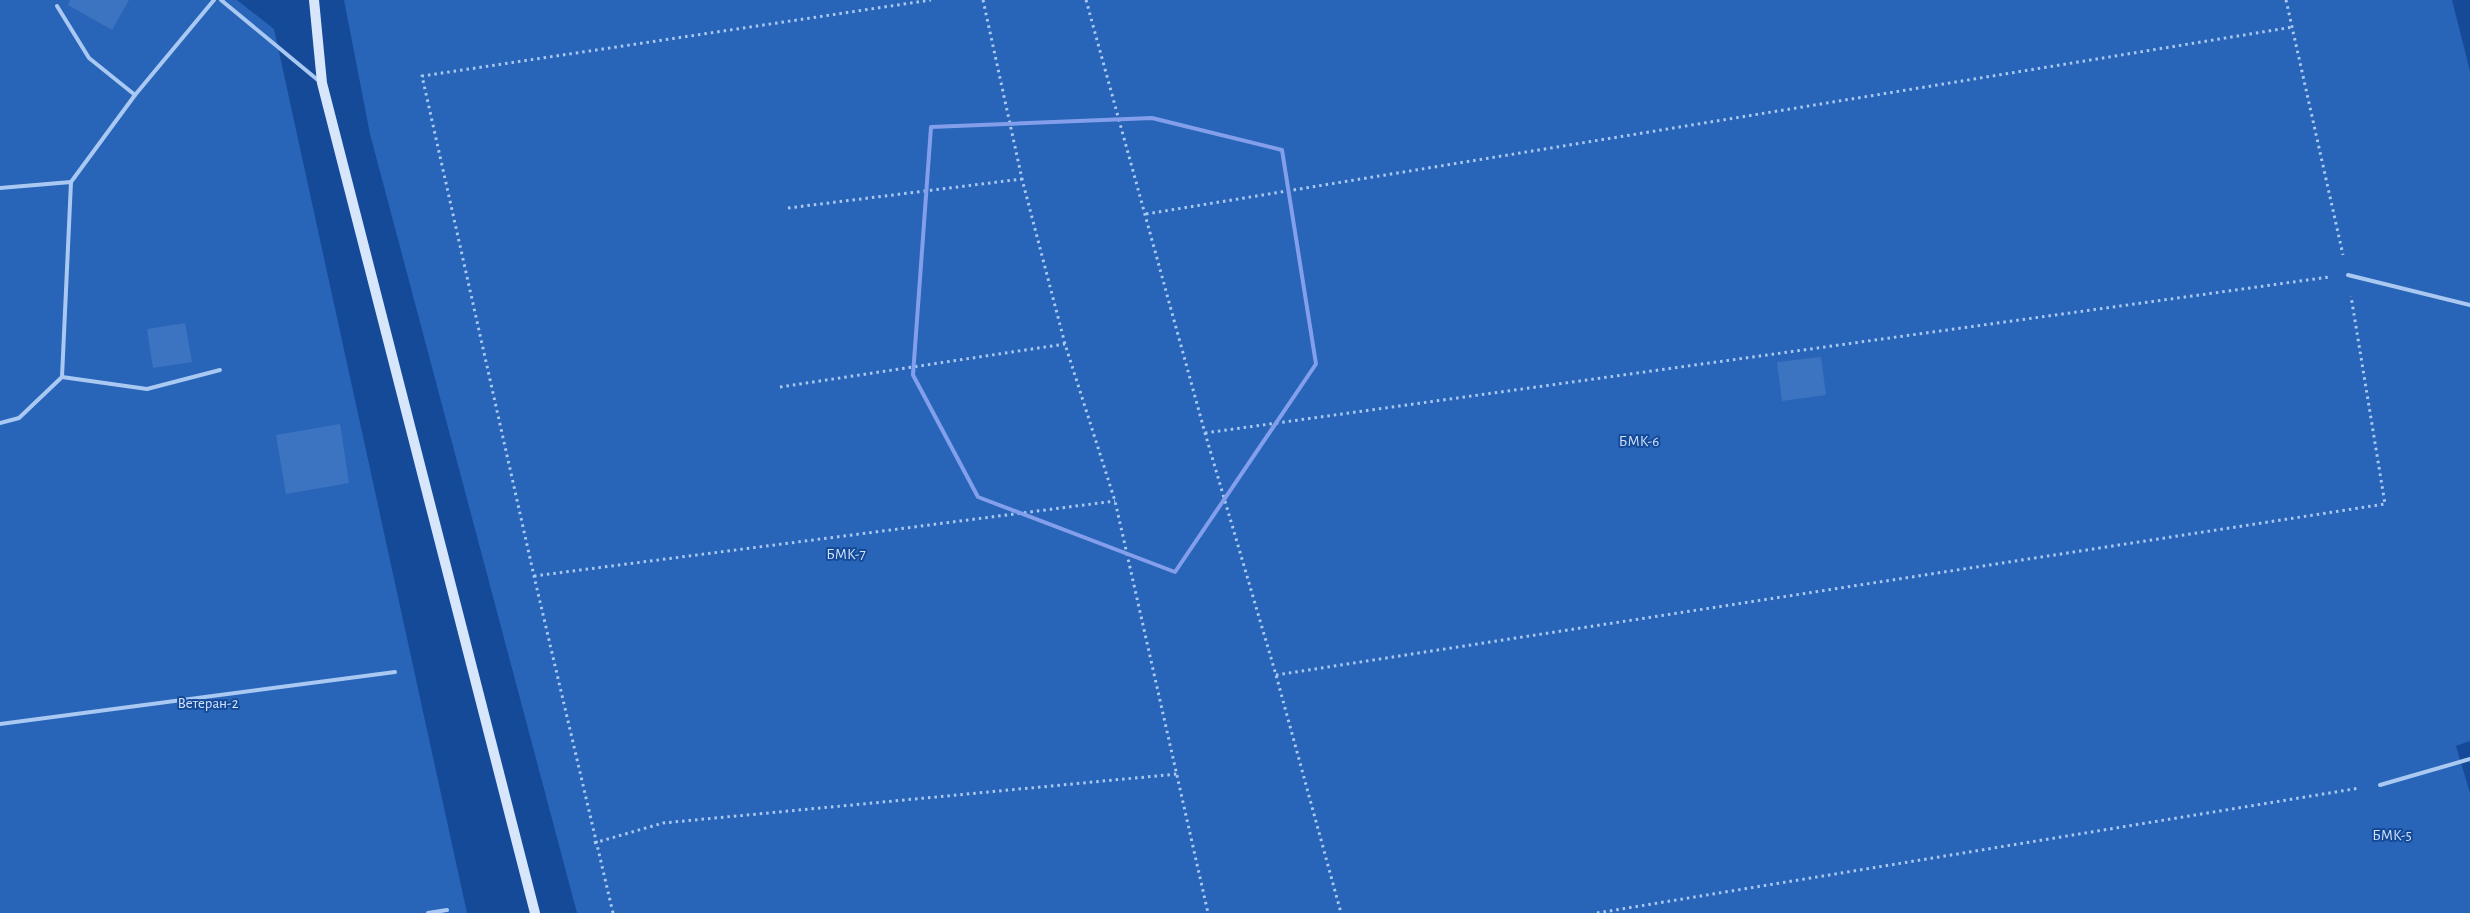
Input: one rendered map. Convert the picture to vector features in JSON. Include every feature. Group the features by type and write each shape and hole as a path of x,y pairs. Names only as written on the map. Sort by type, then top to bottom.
{"main road":[{"path":"314,0 322,83 535,913"}],"lane":[{"path":"0,424 19,418 62,377 71,182 135,96 214,0"},
{"path":"221,0 322,83"},
{"path":"57,6 89,58 135,96"},
{"path":"0,188 71,182"},
{"path":"2348,275 2470,305"},
{"path":"62,377 147,388 220,370"},
{"path":"0,724 395,672"},
{"path":"2380,785 2470,759"},
{"path":"428,913 447,910"}],"path":[{"path":"612,913 594,843 422,76 931,0"},
{"path":"983,0 1022,179 1065,344 1115,501 1208,913"},
{"path":"1086,0 1205,433 1276,675 1341,913"},
{"path":"1276,675 2386,504 2348,275 2286,0"},
{"path":"1146,214 2293,26"},
{"path":"788,208 1022,179"},
{"path":"1205,433 2348,275"},
{"path":"780,387 1065,344"},
{"path":"534,576 1115,501"},
{"path":"594,843 663,823 1177,774"},
{"path":"1596,913 2380,785"}],"highlighted area":[{"path":"1152,118 1282,150 1316,364 1175,572 978,497 913,375 931,127"}],"green space":[{"name":"Ветеран-2","path":"0,0 237,0 274,29 467,913 0,913"},
{"path":"344,0 2452,0 2470,71 2470,741 2456,746 2470,793 2470,913 577,913 370,134"}],"building":[{"path":"70,0 129,0 112,30 68,5"},
{"path":"185,323 192,362 153,368 147,329"},
{"path":"1821,357 1826,395 1782,401 1777,362"},
{"path":"340,424 349,483 286,494 276,435"}],"park label":[{"name":"БМК-6","path":"1639,441"},
{"name":"БМК-7","path":"846,554"},
{"name":"БМК-5","path":"2392,835"}]}
